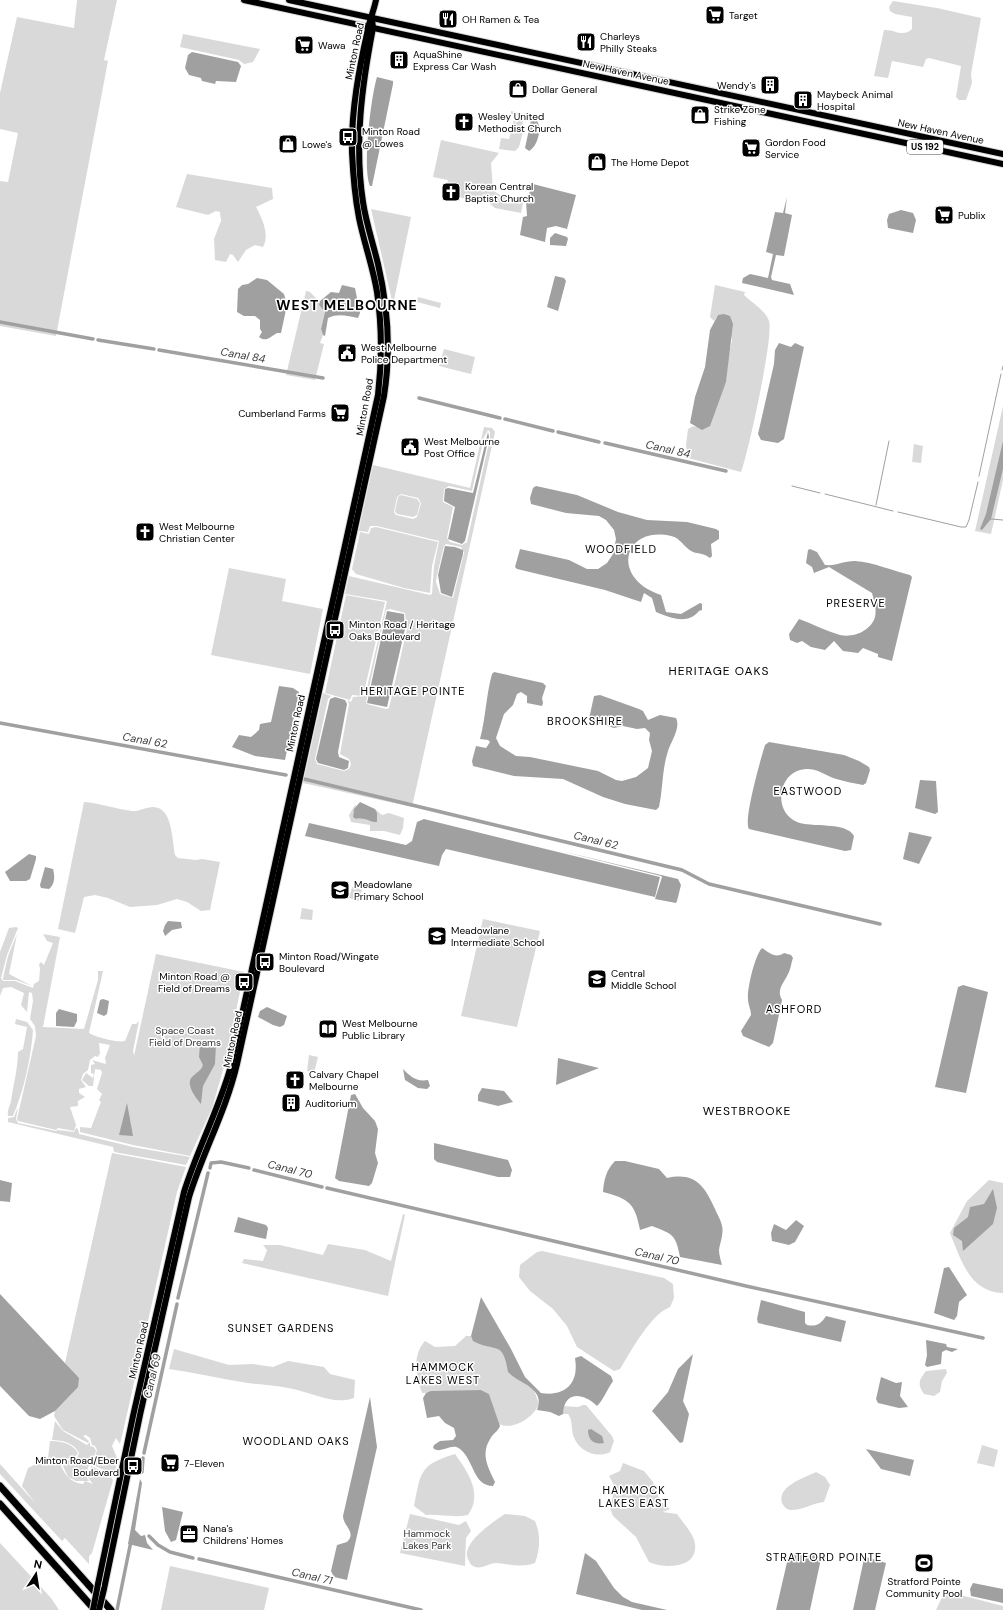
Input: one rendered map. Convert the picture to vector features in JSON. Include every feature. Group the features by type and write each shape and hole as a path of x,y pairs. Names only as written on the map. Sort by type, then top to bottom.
{"highway":[{"path":"0,1486 111,1610"},
{"path":"0,1504 94,1610"}],"main road":[{"name":"New Haven Avenue","path":"245,0 1003,164"},
{"name":"New Haven Avenue","path":"290,0 1003,154"},
{"path":"276,7 286,5 290,0"},
{"name":"Minton Road","path":"99,1610 140,1415 189,1197 197,1171 221,1117 237,1064 384,396 388,350 387,321 359,218 352,153 352,127 355,102 376,0"},
{"path":"289,10 295,5 305,3"},
{"path":"513,58 524,56 529,52"},
{"path":"527,61 533,56 541,54"},
{"path":"580,73 588,72 597,67"},
{"path":"592,75 598,71 610,69"},
{"path":"716,102 726,100 732,96"},
{"path":"729,105 736,99 756,101"},
{"path":"762,112 774,111 782,107"},
{"path":"778,116 782,111 792,109"},
{"path":"847,130 856,128 861,124"},
{"path":"878,137 880,134 893,131"},
{"name":"Minton Road","path":"94,1610 98,1584 133,1416 184,1192 193,1164 215,1115 230,1069 378,395 381,362 379,287"},
{"path":"234,1076 230,1069 237,1064"}],"green space":[{"path":"77,0 117,0 104,60 108,61 56,336 0,326 0,181 8,182 18,133 0,129 0,93 17,17 74,28"},
{"path":"893,1 937,8 981,18 971,74 972,83 966,100 959,100 956,97 961,66 929,58 926,59 923,67 892,61 888,78 874,76 884,30 905,33 912,29 912,17 895,14 890,11 889,7"},
{"path":"183,34 260,49 253,62 244,64 239,60 180,47"},
{"path":"511,111 526,115 521,127 524,128 519,147 515,151 499,149 501,138 509,139 514,120 516,123 518,121 518,115 511,114"},
{"path":"441,140 499,153 491,163 493,190 503,196 521,201 523,203 521,213 495,208 489,203 458,197 460,187 447,184 448,180 433,177"},
{"path":"187,174 272,188 273,199 256,207 263,221 266,237 263,247 255,245 246,250 238,262 233,255 230,254 226,262 215,260 214,239 221,221 220,212 216,211 208,215 176,207"},
{"path":"371,209 411,217 393,305"},
{"path":"715,285 745,292 744,295 762,310 769,321 770,331 764,370 754,420 741,472 688,458 686,445 688,429 693,426 695,427 722,392 726,381 728,359 732,340 727,315 718,315 714,321 710,317"},
{"path":"306,291 310,292 320,302 319,305 325,312 321,329 323,335 320,343 324,344 315,380 286,375"},
{"path":"418,297 441,303 440,308 417,302"},
{"path":"444,349 475,357 471,374 439,366"},
{"path":"1003,406 1003,480 991,534 975,531"},
{"path":"484,427 492,428 495,432 412,807 303,783 323,693 331,696 328,699 315,759 317,764 344,771 349,769 351,764 349,759 340,754 349,704 347,700 351,702 353,697 365,696 387,601 345,594 349,576 430,595 432,594 434,566 439,541 377,526 370,526 368,532 359,531 356,543 373,465 470,488","holes":["488,430 490,432 490,438 467,542 462,545 450,542 447,538 453,507 443,502 444,489 449,486 472,491 484,437","401,494 418,498 421,503 417,517 413,519 396,515 394,512 397,497","446,544 461,547 464,553 453,598 440,594 436,582 444,546","390,609 405,613 407,629 389,708 386,709 367,704 366,702 386,610"]},
{"path":"914,444 923,446 921,463 912,462"},
{"path":"401,495 417,499 420,503 417,515 413,517 397,514 395,511 398,497"},
{"path":"376,527 438,542 432,566 430,593 404,588 356,574 352,569 360,532 369,534 371,528"},
{"path":"229,568 286,579 282,601 323,609 310,674 211,655"},
{"path":"346,595 385,602 363,696 352,695 350,700 325,693"},
{"path":"84,802 132,811 153,807 160,808 168,818 175,855 178,858 196,860 202,859 220,862 210,910 201,911 187,902 177,899 157,905 130,907 108,898 95,895 84,897 75,933 58,929"},
{"path":"355,805 353,814 356,819 364,818 377,820 375,809 382,815 389,813 404,818 403,828 400,835 384,831 370,831 370,825 351,822 349,815"},
{"path":"352,887 362,889 359,901 349,898"},
{"path":"302,908 313,910 312,920 300,919"},
{"path":"483,919 540,931 517,1027 461,1016"},
{"name":"Space Coast Field of Dreams","path":"9,928 18,928 7,955 1,978 3,981 15,981 33,988 34,984 39,981 39,964 41,962 44,965 53,943 47,941 43,934 60,937 43,1027 84,1029 98,980 98,971 103,971 89,1033 107,1039 125,1041 132,1024 136,1024 139,1021 133,1051 134,1056 156,954 244,972 226,1060 212,1108 190,1156 133,1145 80,1132 80,1127 91,1128 101,1102 99,1100 102,1094 97,1089 102,1073 101,1070 95,1069 93,1086 89,1086 82,1080 86,1073 93,1078 94,1074 91,1073 91,1065 95,1064 92,1060 106,1064 105,1058 110,1045 99,1043 100,1053 98,1057 95,1056 90,1060 88,1070 83,1074 81,1080 86,1087 79,1089 79,1093 85,1097 78,1101 78,1106 70,1107 76,1125 74,1131 58,1128 56,1130 18,1121 17,1119 36,1036 35,1026 30,1019 33,1001 32,993 29,992 27,1012 21,1005 24,993 11,987 3,988 0,996 0,952"},
{"path":"17,934 9,974 32,986 16,980 3,980 8,956"},
{"path":"16,1019 27,1022 33,1030 31,1052 24,1085 13,1116 8,1116 18,1052 23,1049 27,1027 15,1024"},
{"path":"309,1055 318,1057 314,1073 307,1071"},
{"path":"18,1107 16,1119 18,1123 56,1131 74,1132 76,1128 78,1129 79,1134 133,1147 190,1157 186,1165 114,1152 113,1147 8,1122 8,1118 14,1117"},
{"path":"112,1153 186,1167 177,1192 120,1444 116,1438 112,1446 117,1458 113,1462 103,1460 95,1456 97,1450 95,1446 92,1445 90,1438 86,1435 83,1436 89,1441 88,1443 63,1430 54,1416 55,1411 78,1378 65,1363"},
{"path":"989,1180 1003,1183 1003,1293 991,1291 982,1287 974,1280 963,1263 950,1233 967,1201"},
{"path":"403,1214 405,1215 388,1296 242,1263 244,1259 263,1261 267,1250 263,1245 280,1245 323,1255 328,1244 365,1250 391,1261"},
{"path":"542,1251 664,1278 673,1284 674,1298 670,1307 656,1317 649,1325 620,1369 614,1371 577,1347 567,1326 553,1309 530,1291 519,1277 520,1265 537,1252"},
{"path":"466,1336 471,1336 474,1341 478,1343 503,1351 507,1358 508,1372 534,1390 539,1404 533,1414 522,1422 505,1426 499,1424 489,1394 481,1390 422,1393 416,1366 418,1353 425,1341 435,1347 455,1346"},
{"path":"174,1349 229,1365 252,1364 273,1367 288,1361 324,1367 330,1374 355,1380 354,1398 346,1400 330,1399 283,1387 248,1383 169,1369"},
{"path":"946,1369 947,1373 942,1381 940,1392 934,1396 924,1394 920,1387 920,1382 926,1371"},
{"path":"586,1405 612,1436 614,1441 610,1452 599,1455 593,1454 583,1449 575,1441 571,1419 568,1414 563,1414 563,1406 578,1407"},
{"path":"55,1421 63,1431 87,1445 90,1442 90,1446 94,1447 96,1451 94,1456 103,1462 112,1464 117,1461 114,1478 110,1473 91,1464 88,1467 87,1478 89,1481 76,1481 68,1477 61,1462 77,1458 79,1453 71,1444 52,1440"},
{"path":"50,1441 66,1443 73,1447 78,1453 76,1456 59,1461 68,1477 74,1481 83,1484 85,1481 93,1484 88,1478 91,1466 109,1474 113,1480 92,1553 89,1556 89,1564 65,1538 62,1541 0,1474 0,1464 36,1504 22,1486 28,1468 48,1458"},
{"path":"982,1445 998,1450 994,1467 977,1463"},
{"path":"455,1454 465,1468 472,1483 474,1499 472,1507 468,1515 426,1515 414,1506 418,1485 424,1471 434,1462"},
{"path":"623,1463 644,1471 653,1482 660,1501 670,1509 662,1512 677,1514 690,1532 695,1544 695,1552 686,1563 663,1566 649,1562 636,1537 613,1516 610,1508 615,1487 609,1476 620,1471"},
{"path":"816,1472 825,1477 830,1485 824,1502 796,1510 786,1508 782,1503 782,1497 787,1487"},
{"name":"Hammock Lakes Park","path":"410,1514 459,1525 466,1521 471,1531 466,1538 465,1566 400,1553"},
{"path":"505,1514 525,1516 535,1521 539,1542 535,1563 520,1565 496,1563 481,1567 473,1566 467,1555 468,1548 472,1541 485,1528"},
{"path":"0,1543 51,1598 59,1610 0,1610"},
{"path":"921,1557 925,1558 929,1563 926,1573 917,1571"},
{"path":"170,1566 269,1588 264,1610 161,1610"},
{"path":"945,1591 1003,1606 1003,1610 936,1610"}],"shaded area":[{"path":"192,52 238,62 241,66 236,82 216,81 215,84 202,81 201,78 189,75 185,68 188,55"},
{"path":"377,77 393,81 393,84 372,186 370,186 367,164 368,132 372,100"},
{"path":"531,120 537,121 539,132 535,145 529,151 525,148"},
{"path":"533,184 576,195 567,229 556,226 547,228 545,242 520,235 523,217 527,216 526,201"},
{"path":"787,197 785,213 792,215 784,256 776,255 771,277 772,280 790,284 794,295 742,283 743,278 750,274 768,278 773,254 766,252 775,212 783,213"},
{"path":"901,210 913,213 916,220 913,233 888,228 887,220 889,214"},
{"path":"555,233 567,237 568,239 566,246 550,245 550,238"},
{"path":"555,276 564,278 566,281 558,311 547,307"},
{"path":"257,278 267,280 284,294 287,305 281,333 277,333 266,339 259,337 262,332 260,329 260,320 255,316 244,316 237,312 238,289 242,285 248,284"},
{"path":"342,285 355,288 360,313 358,318 339,315 328,318 325,336 323,335 321,329 325,312 319,305 320,301 331,292 339,293"},
{"path":"724,314 730,316 733,324 726,382 710,426 702,430 690,423 695,397 705,367 710,330 718,315"},
{"path":"779,343 791,347 795,343 804,347 784,439 778,443 761,440 758,434 774,364 775,350"},
{"path":"488,432 489,437 465,541 462,544 448,539 455,507 444,501 445,489 448,488 473,493"},
{"path":"1003,441 1003,469 991,519 982,530 980,529 986,514"},
{"path":"536,486 577,495 618,512 647,520 687,522 719,531 719,539 711,544 712,556 710,558 706,555 693,552 674,537 655,535 642,538 633,545 629,555 629,566 634,577 645,587 661,595 666,612 681,614 700,603 702,604 702,610 690,618 673,618 656,612 652,598 644,593 641,602 605,590 517,569 515,567 520,549 569,560 587,569 598,569 607,563 613,554 616,539 614,530 606,520 599,516 566,513 531,504 530,498 533,488"},
{"path":"445,546 463,550 452,597 441,593 438,575"},
{"path":"810,549 817,552 825,565 855,561 876,565 910,575 912,577 892,661 878,657 878,654 863,648 858,653 843,651 834,641 825,650 811,647 802,641 797,643 790,640 789,634 799,619 830,632 845,636 866,630 873,622 876,614 872,593 829,567 814,573 812,567 806,563 808,550"},
{"path":"387,611 404,614 405,629 387,707 367,703"},
{"path":"494,672 543,683 546,686 542,698 542,706 527,703 527,696 521,692 517,694 513,705 504,714 496,738 500,746 516,756 530,757 598,771 616,780 622,781 636,777 648,768 652,751 649,740 650,733 645,728 637,729 623,726 614,728 591,721 589,719 594,696 600,695 639,709 643,711 648,720 660,715 676,718 677,726 666,758 659,807 656,810 625,804 603,797 563,779 514,776 473,766 472,761 476,746 486,748 490,742 488,740 480,739 490,682"},
{"path":"279,686 293,688 299,692 285,760 255,756 232,747 239,735 251,737 259,730 260,724 271,722"},
{"path":"335,697 345,700 347,704 338,752 339,757 349,761 348,768 344,770 318,763 316,759 330,699"},
{"path":"769,742 844,755 869,767 870,770 866,783 863,785 836,779 817,771 807,769 797,771 790,776 782,791 781,800 789,817 803,824 844,828 850,831 854,836 851,850 845,851 749,829 748,814 750,802 765,745"},
{"path":"920,780 936,781 938,812 935,814 915,808"},
{"path":"360,802 375,809 377,813 377,822 356,819 353,817 354,809"},
{"path":"424,819 660,877 655,897 446,849 442,855 439,866 305,836 309,823 406,845 412,841 417,822"},
{"path":"909,832 932,837 919,864 903,859"},
{"path":"557,850 678,879 681,885 677,901 676,903 655,899 662,877 661,876"},
{"path":"29,854 36,856 30,879 26,881 10,881 5,872"},
{"path":"45,867 53,869 54,872 53,882 49,889 41,888 40,885"},
{"path":"168,921 181,922 182,928 172,930 165,936 163,931"},
{"path":"762,948 773,955 781,955 784,953 791,955 793,958 789,972 780,989 780,996 782,1000 773,1043 769,1047 743,1036 741,1031 751,1015 748,994 754,965"},
{"path":"963,985 988,992 966,1093 935,1087 958,987"},
{"path":"103,999 109,1001 107,1014 104,1016 97,1013 100,1000"},
{"path":"267,1007 287,1016 284,1025 280,1027 273,1025 258,1017 260,1011"},
{"path":"59,1009 77,1014 77,1021 74,1027 56,1026 56,1013"},
{"path":"202,1042 207,1044 215,1042 216,1044 215,1064 203,1086 201,1104 190,1086 190,1082 193,1076 203,1065 199,1057 200,1044"},
{"path":"558,1058 599,1068 556,1085"},
{"path":"403,1069 414,1078 428,1080 430,1086 427,1089 418,1088 405,1080"},
{"path":"482,1088 504,1091 513,1102 498,1106 478,1101 478,1095"},
{"path":"355,1094 363,1108 375,1121 378,1129 375,1153 378,1163 372,1183 369,1186 339,1181 335,1178 351,1095"},
{"path":"127,1103 133,1136 119,1135"},
{"path":"434,1143 508,1160 512,1170 510,1177 498,1177 437,1162 434,1159"},
{"path":"615,1161 625,1161 659,1169 667,1178 685,1177 697,1182 707,1193 720,1219 723,1232 719,1250 722,1265 680,1257 675,1240 665,1231 652,1226 640,1230 633,1208 625,1200 603,1192 606,1175 609,1168"},
{"path":"0,1180 12,1183 10,1202 0,1201"},
{"path":"993,1189 997,1208 993,1224 963,1251 962,1241 953,1235 954,1228 968,1217 970,1207 984,1204"},
{"path":"238,1217 266,1225 268,1228 266,1239 234,1232"},
{"path":"796,1220 804,1226 795,1242 789,1245 772,1241 771,1233 774,1224 786,1230"},
{"path":"949,1267 967,1295 959,1302 957,1316 954,1320 934,1313 944,1268"},
{"path":"0,1294 79,1378 78,1387 55,1411 40,1419 29,1416 0,1386"},
{"path":"481,1297 511,1349 525,1377 541,1393 558,1393 569,1386 573,1381 575,1374 575,1358 581,1356 611,1376 613,1381 599,1404 597,1406 586,1398 575,1396 567,1401 564,1406 563,1414 559,1416 550,1412 537,1410 539,1403 538,1396 535,1391 508,1372 504,1355 501,1351 473,1341 471,1336"},
{"path":"761,1300 805,1312 805,1323 807,1325 813,1326 818,1324 826,1316 846,1321 841,1342 758,1323 757,1319"},
{"path":"926,1340 946,1344 947,1347 958,1349 952,1352 946,1350 942,1352 941,1364 927,1367 925,1365 927,1355"},
{"path":"693,1354 683,1401 689,1414 683,1442 680,1443 652,1411 668,1392 678,1369"},
{"path":"881,1377 896,1383 902,1382 900,1396 908,1407 899,1408 878,1403 876,1399"},
{"path":"481,1390 489,1394 500,1426 488,1442 486,1448 487,1464 495,1482 493,1486 486,1485 481,1482 465,1454 457,1447 439,1450 433,1448 434,1445 440,1441 453,1440 456,1436 454,1428 445,1423 439,1416 427,1418 423,1398 426,1393 431,1391"},
{"path":"370,1397 377,1447 347,1580 334,1577 331,1571 337,1545 347,1542 351,1535 343,1516"},
{"path":"591,1429 602,1436 604,1443 597,1443 590,1439 588,1430"},
{"path":"866,1449 914,1460 910,1476 881,1469"},
{"path":"140,1479 142,1483 135,1530 141,1536 145,1535 147,1543 153,1550 128,1544"},
{"path":"162,1507 183,1512 176,1540 171,1542 165,1531"},
{"path":"585,1553 596,1561 614,1588 623,1597 632,1602 667,1610 642,1610 576,1594"},
{"path":"822,1554 810,1610 776,1610 788,1558 791,1555"},
{"path":"866,1557 886,1563 875,1610 853,1610 864,1559"},
{"path":"973,1583 1003,1589 1003,1603 971,1596 970,1589"}],"waterway":[{"name":"Canal 84","path":"0,322 93,339"},
{"name":"Canal 84","path":"98,340 154,349"},
{"name":"Canal 84","path":"159,350 323,378"},
{"path":"1002,370 1003,366"},
{"path":"979,476 1001,374"},
{"name":"Canal 84","path":"419,398 500,418"},
{"name":"Canal 84","path":"505,419 553,431"},
{"name":"Canal 84","path":"558,432 599,442"},
{"path":"876,505 889,441"},
{"name":"Canal 84","path":"605,443 726,471"},
{"path":"898,512 966,527 978,482"},
{"path":"792,486 820,493"},
{"path":"825,494 893,511"},
{"path":"991,519 1003,520"},
{"name":"Canal 62","path":"0,723 286,775"},
{"name":"Canal 62","path":"304,779 682,870 709,884 880,924"},
{"name":"Canal 70","path":"210,1168 211,1163 221,1162 249,1168"},
{"name":"Canal 70","path":"254,1170 322,1187"},
{"name":"Canal 69","path":"178,1298 208,1173"},
{"name":"Canal 70","path":"327,1188 746,1286 983,1338"},
{"name":"Canal 69","path":"144,1453 177,1304"},
{"name":"Canal 69","path":"142,1472 143,1458"},
{"name":"Canal 71","path":"149,1536 158,1545 170,1552 193,1558"},
{"name":"Canal 69","path":"117,1610 131,1541"},
{"name":"Canal 71","path":"199,1559 421,1610"}],"place":[{"name":"Target","path":"715,15"},
{"name":"OH Ramen & Tea","path":"448,19"},
{"name":"Charleys Philly Steaks","path":"586,42"},
{"name":"Wawa","path":"304,45"},
{"name":"AquaShine Express Car Wash","path":"399,60"},
{"name":"Wendy's","path":"770,85"},
{"name":"Dollar General","path":"518,89"},
{"name":"Maybeck Animal Hospital","path":"803,100"},
{"name":"Strike Zone Fishing","path":"700,115"},
{"name":"Wesley United Methodist Church","path":"464,122"},
{"name":"Minton Road @ Lowes","path":"348,137"},
{"name":"Lowe's","path":"288,144"},
{"name":"Gordon Food Service","path":"751,148"},
{"name":"The Home Depot","path":"597,162"},
{"name":"Korean Central Baptist Church","path":"451,192"},
{"name":"Publix","path":"944,215"},
{"name":"West Melbourne Police Department","path":"347,353"},
{"name":"Cumberland Farms","path":"340,413"},
{"name":"West Melbourne Post Office","path":"410,447"},
{"name":"West Melbourne Christian Center","path":"145,532"},
{"name":"Minton Road / Heritage Oaks Boulevard","path":"335,630"},
{"name":"Meadowlane Primary School","path":"340,890"},
{"name":"Meadowlane Intermediate School","path":"437,936"},
{"name":"Minton Road/Wingate Boulevard","path":"265,962"},
{"name":"Central Middle School","path":"597,979"},
{"name":"Minton Road @ Field of Dreams","path":"244,982"},
{"name":"West Melbourne Public Library","path":"328,1029"},
{"name":"Calvary Chapel Melbourne","path":"295,1080"},
{"name":"Auditorium","path":"291,1103"},
{"name":"7-Eleven","path":"170,1463"},
{"name":"Minton Road/Eber Boulevard","path":"133,1466"},
{"name":"Nana's Childrens' Homes","path":"189,1534"},
{"name":"Stratford Pointe Community Pool","path":"924,1563"}],"district":[{"name":"WEST MELBOURNE","path":"347,305"},
{"name":"WOODFIELD","path":"621,549"},
{"name":"PRESERVE","path":"856,603"},
{"name":"HERITAGE OAKS","path":"719,671"},
{"name":"HERITAGE POINTE","path":"413,691"},
{"name":"BROOKSHIRE","path":"585,721"},
{"name":"EASTWOOD","path":"808,791"},
{"name":"ASHFORD","path":"794,1009"},
{"name":"WESTBROOKE","path":"747,1111"},
{"name":"SUNSET GARDENS","path":"281,1328"},
{"name":"HAMMOCK LAKES WEST","path":"443,1373"},
{"name":"WOODLAND OAKS","path":"296,1441"},
{"name":"HAMMOCK LAKES EAST","path":"634,1496"},
{"name":"STRATFORD POINTE","path":"824,1557"}]}
